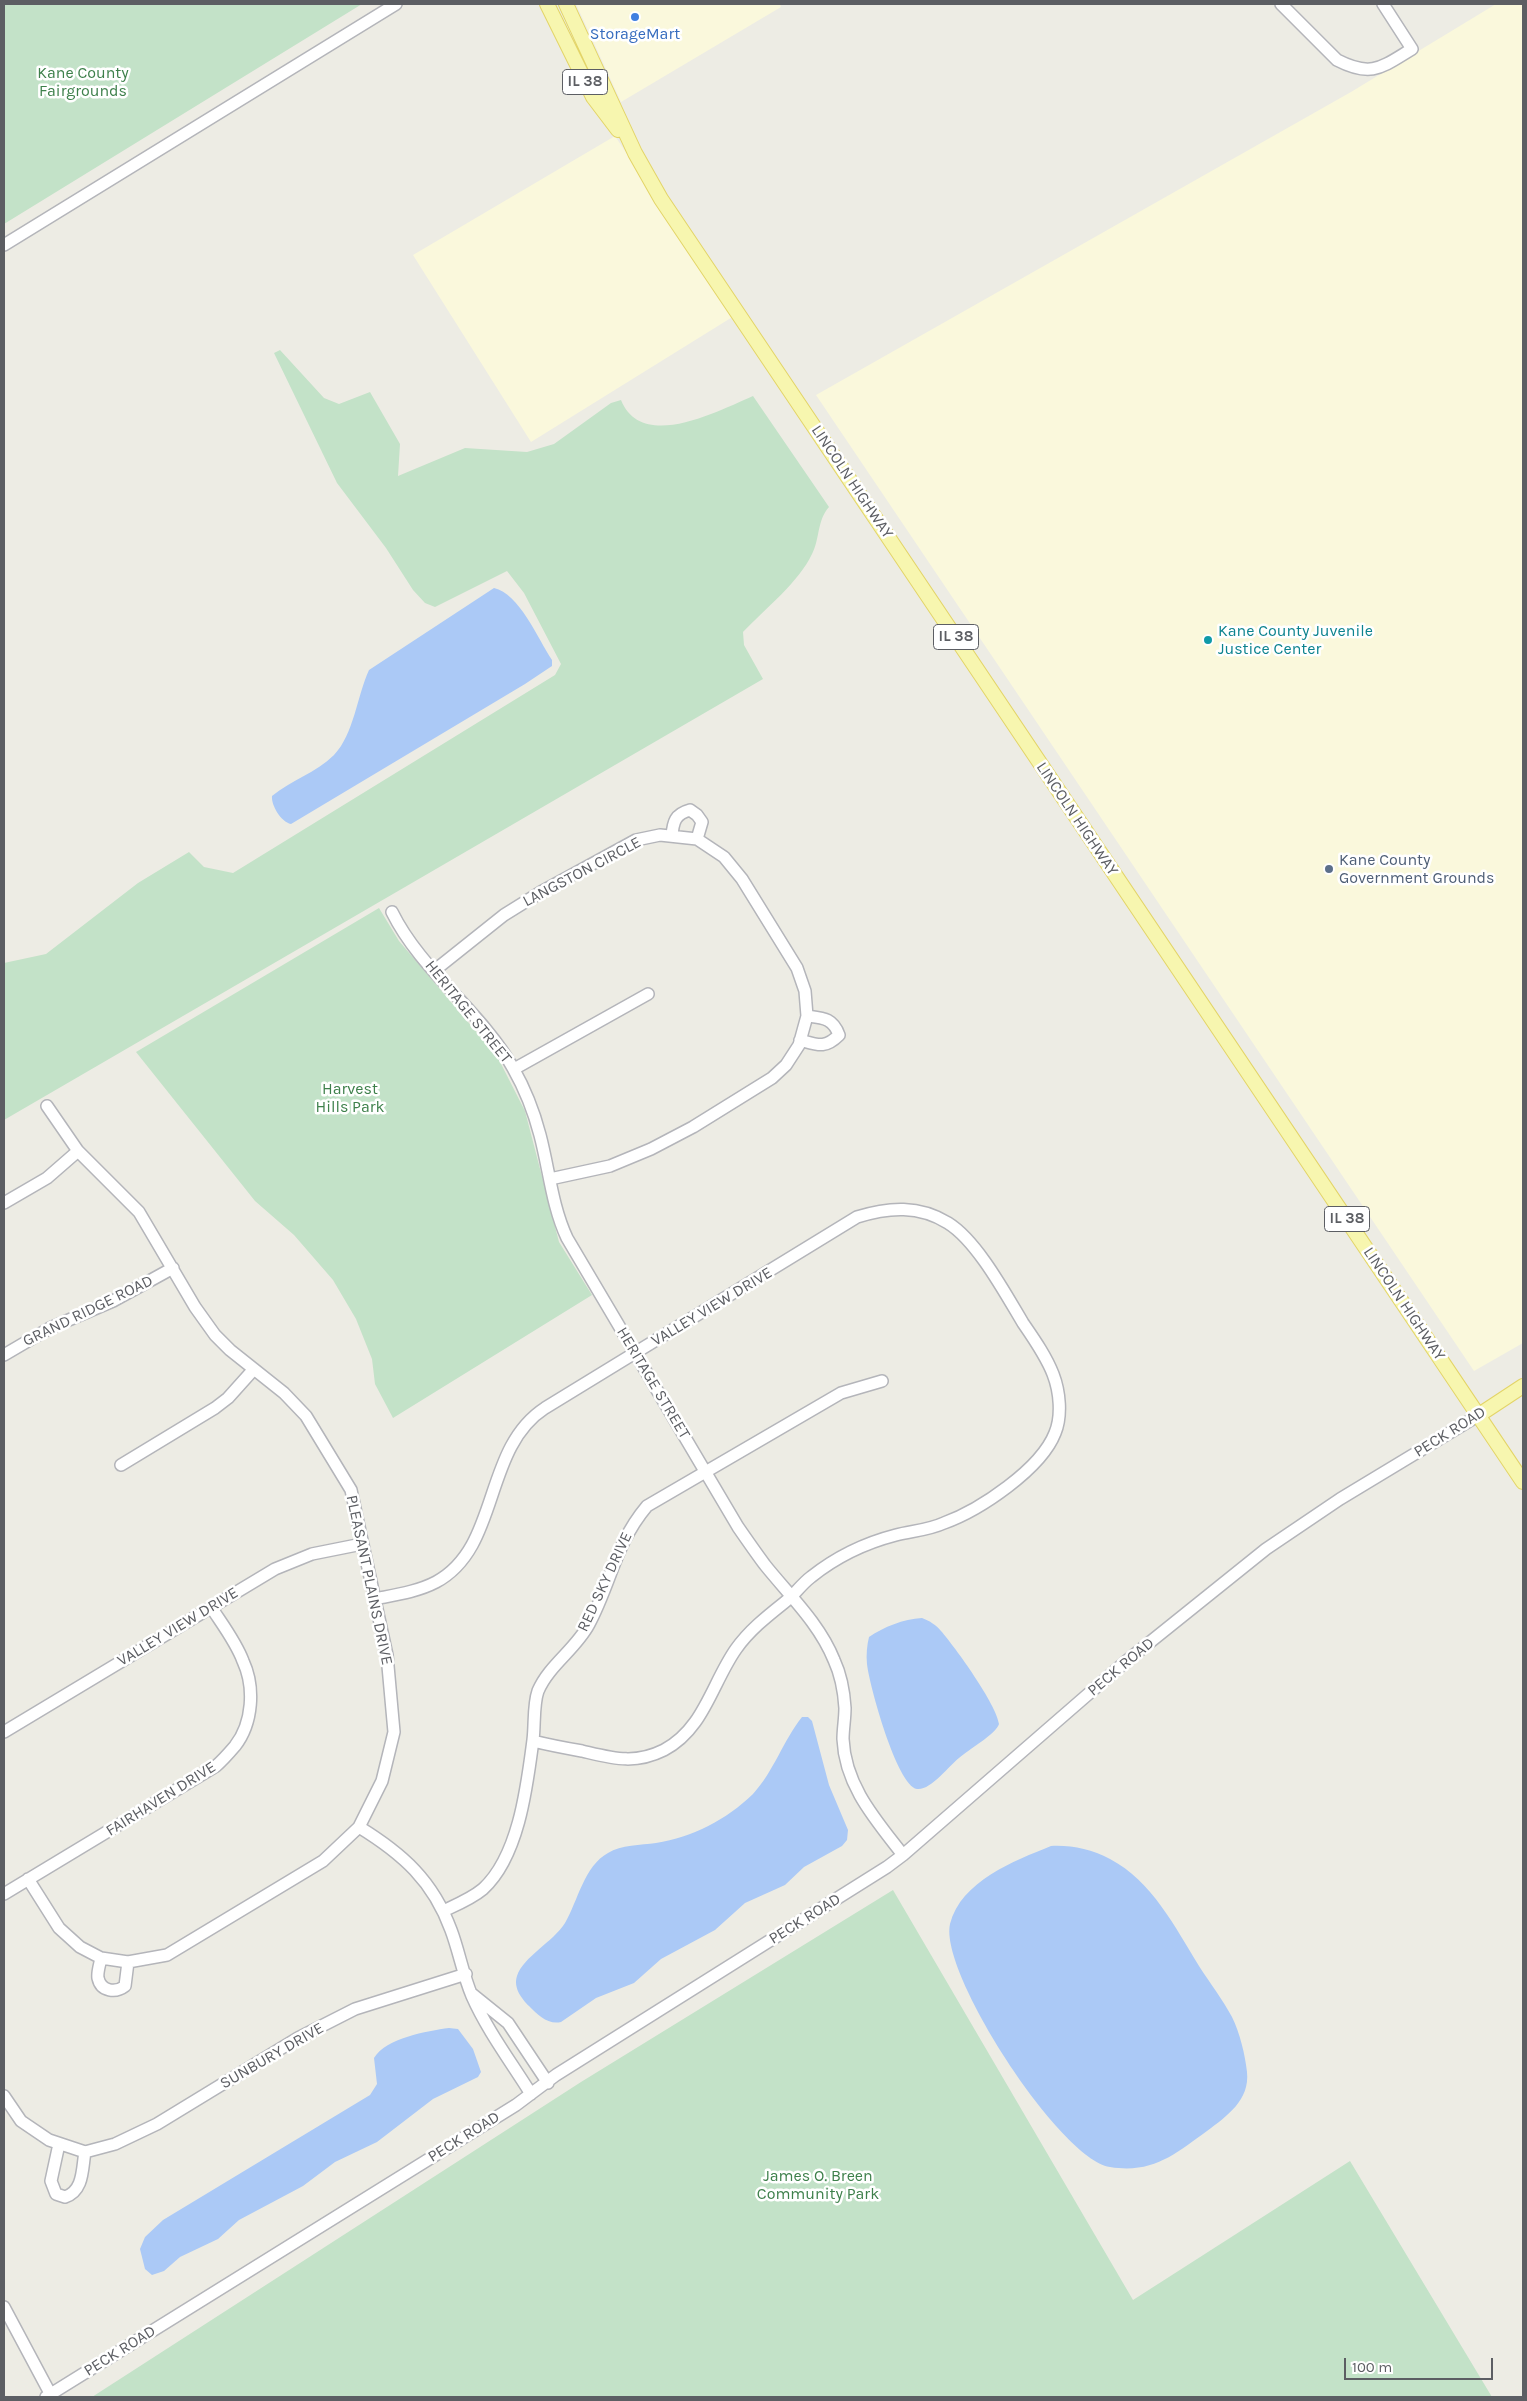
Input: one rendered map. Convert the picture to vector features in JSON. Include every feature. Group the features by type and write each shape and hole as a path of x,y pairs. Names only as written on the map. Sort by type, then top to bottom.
{"main road":[{"name":"LINCOLN HIGHWAY","path":"547,4 593,97 635,153 672,214 1523,1482"},
{"name":"LINCOLN HIGHWAY","path":"566,4 635,153"},
{"name":"PECK ROAD","path":"1479,1415 1523,1386"}],"street":[{"path":"4,245 396,4"},
{"path":"1281,4 1337,60 1347,65 1370,71 1379,69 1412,49 1383,4"},
{"path":"672,836 675,818 681,812 690,810 702,822 696,840"},
{"name":"LANGSTON CIRCLE","path":"434,970 504,915 592,863 636,840 660,835 696,840 724,857 742,879 797,968 805,991 807,1016 800,1040 786,1065 772,1078 693,1127 651,1149 610,1166 550,1179"},
{"name":"HERITAGE STREET","path":"392,912 405,936 487,1031 514,1069 536,1120 558,1216 567,1238 738,1528 822,1636 835,1662 842,1685 845,1709 843,1739 848,1767 856,1789 867,1810 903,1855"},
{"path":"514,1069 648,994"},
{"path":"800,1040 824,1045 830,1044 839,1035 836,1027 828,1018 807,1016"},
{"name":"PLEASANT PLAINS DRIVE","path":"28,1879 59,1928 80,1947 101,1958 128,1962 160,1957 175,1951 323,1861 359,1827 382,1781 394,1732 387,1655 351,1490 319,1435 296,1404 221,1342 208,1327 139,1212 78,1151 47,1106"},
{"path":"4,1203 47,1178 78,1151"},
{"name":"VALLEY VIEW DRIVE","path":"374,1599 428,1586 445,1576 458,1565 473,1544 505,1458 523,1426 545,1408 857,1217 883,1209 906,1209 927,1213 947,1222 959,1231 978,1254 1018,1314 1049,1365 1057,1386 1059,1417 1055,1434 1027,1472 966,1513 944,1523 870,1543 841,1557 810,1577 792,1596 748,1633 734,1651 700,1716 688,1732 665,1749 644,1757 621,1760 533,1741"},
{"name":"GRAND RIDGE ROAD","path":"4,1355 50,1328 119,1298 173,1268"},
{"path":"121,1464 215,1408 228,1398 254,1369"},
{"name":"RED SKY DRIVE","path":"443,1912 481,1890 492,1878 505,1858 522,1808 533,1741 538,1691 554,1668 572,1649 588,1625 617,1552 633,1523 647,1506 841,1393 882,1381"},
{"name":"PECK ROAD","path":"49,2396 531,2094 548,2083 556,2075 903,1855 1124,1663 1268,1548 1340,1499 1479,1415"},
{"name":"VALLEY VIEW DRIVE","path":"4,1732 253,1581 293,1561 312,1554 362,1544"},
{"name":"FAIRHAVEN DRIVE","path":"4,1894 216,1766 236,1745 246,1724 249,1710 250,1683 243,1660 211,1607"},
{"path":"359,1827 384,1842 416,1869 430,1888 443,1912 466,1974 470,1992 488,2026 531,2094"},
{"path":"101,1958 99,1981 111,1990 125,1986 128,1962"},
{"name":"SUNBURY DRIVE","path":"85,2152 115,2144 157,2124 298,2038 355,2010 466,1974"},
{"path":"470,1992 508,2023 548,2083"},
{"path":"4,2096 21,2121 38,2134 85,2152 79,2186 72,2195 65,2198 56,2194 51,2181 60,2144"},
{"path":"4,2308 49,2396"}],"shaded area":[{"path":"576,4 780,4 781,7 621,102"},
{"name":"Kane County Government Grounds","path":"1496,4 1523,4 1523,1343 1474,1371 816,395 1351,92"},
{"path":"615,136 734,316 531,442 413,255"}],"green space":[{"name":"Kane County Fairgrounds","path":"4,4 362,4 4,224"},
{"path":"280,350 324,398 339,404 370,392 400,444 398,476 465,448 527,452 554,444 611,403 621,400 631,415 646,423 663,426 701,418 753,396 829,507 822,518 815,548 799,575 743,632 744,645 763,679 4,1120 4,963 46,954 138,883 189,852 204,867 233,873 555,675 561,664 524,593 507,571 435,607 425,603 413,590 386,548 337,483 274,353"},
{"name":"Harvest Hills Park","path":"379,908 399,941 497,1056 525,1111 559,1242 592,1295 393,1418 375,1384 372,1359 356,1319 333,1280 294,1235 255,1201 136,1052"},
{"name":"James O. Breen Community Park","path":"893,1890 1133,2300 1350,2161 1492,2397 92,2397 581,2082"}],"water":[{"path":"494,588 512,598 520,607 552,660 552,666 291,824 280,817 272,796 319,767 334,755 341,746 351,726 369,670"},
{"path":"922,1618 937,1627 956,1650 983,1690 997,1715 999,1724 993,1732 959,1758 928,1786 917,1789 909,1784 901,1771 885,1733 869,1675 867,1647 869,1637 881,1630 894,1624"},
{"path":"802,1717 808,1717 812,1721 829,1785 848,1830 847,1840 842,1846 804,1867 785,1885 745,1903 715,1930 661,1959 634,1983 596,1998 561,2022 548,2021 536,2013 521,1997 516,1985 517,1976 525,1962 553,1937 565,1923 593,1866 613,1850 670,1840 696,1832 732,1812 753,1794 760,1785"},
{"path":"1051,1846 1066,1846 1088,1850 1110,1859 1125,1868 1150,1892 1221,1998 1235,2023 1240,2037 1247,2072 1245,2091 1241,2099 1229,2113 1207,2131 1174,2154 1151,2165 1139,2168 1110,2167 1088,2156 1062,2133 1007,2061 963,1982 952,1948 950,1924 956,1909 965,1896 991,1874 1021,1858"},
{"path":"449,2028 458,2029 473,2049 481,2072 478,2077 433,2099 377,2142 335,2162 303,2186 239,2220 218,2239 180,2257 164,2271 152,2275 145,2269 140,2249 145,2237 163,2220 370,2095 377,2084 374,2058 388,2045 408,2037"}],"place":[{"name":"StorageMart","path":"635,17"},
{"name":"Kane County Juvenile Justice Center","path":"1208,640"},
{"name":"Kane County Government Grounds","path":"1329,869"}]}
